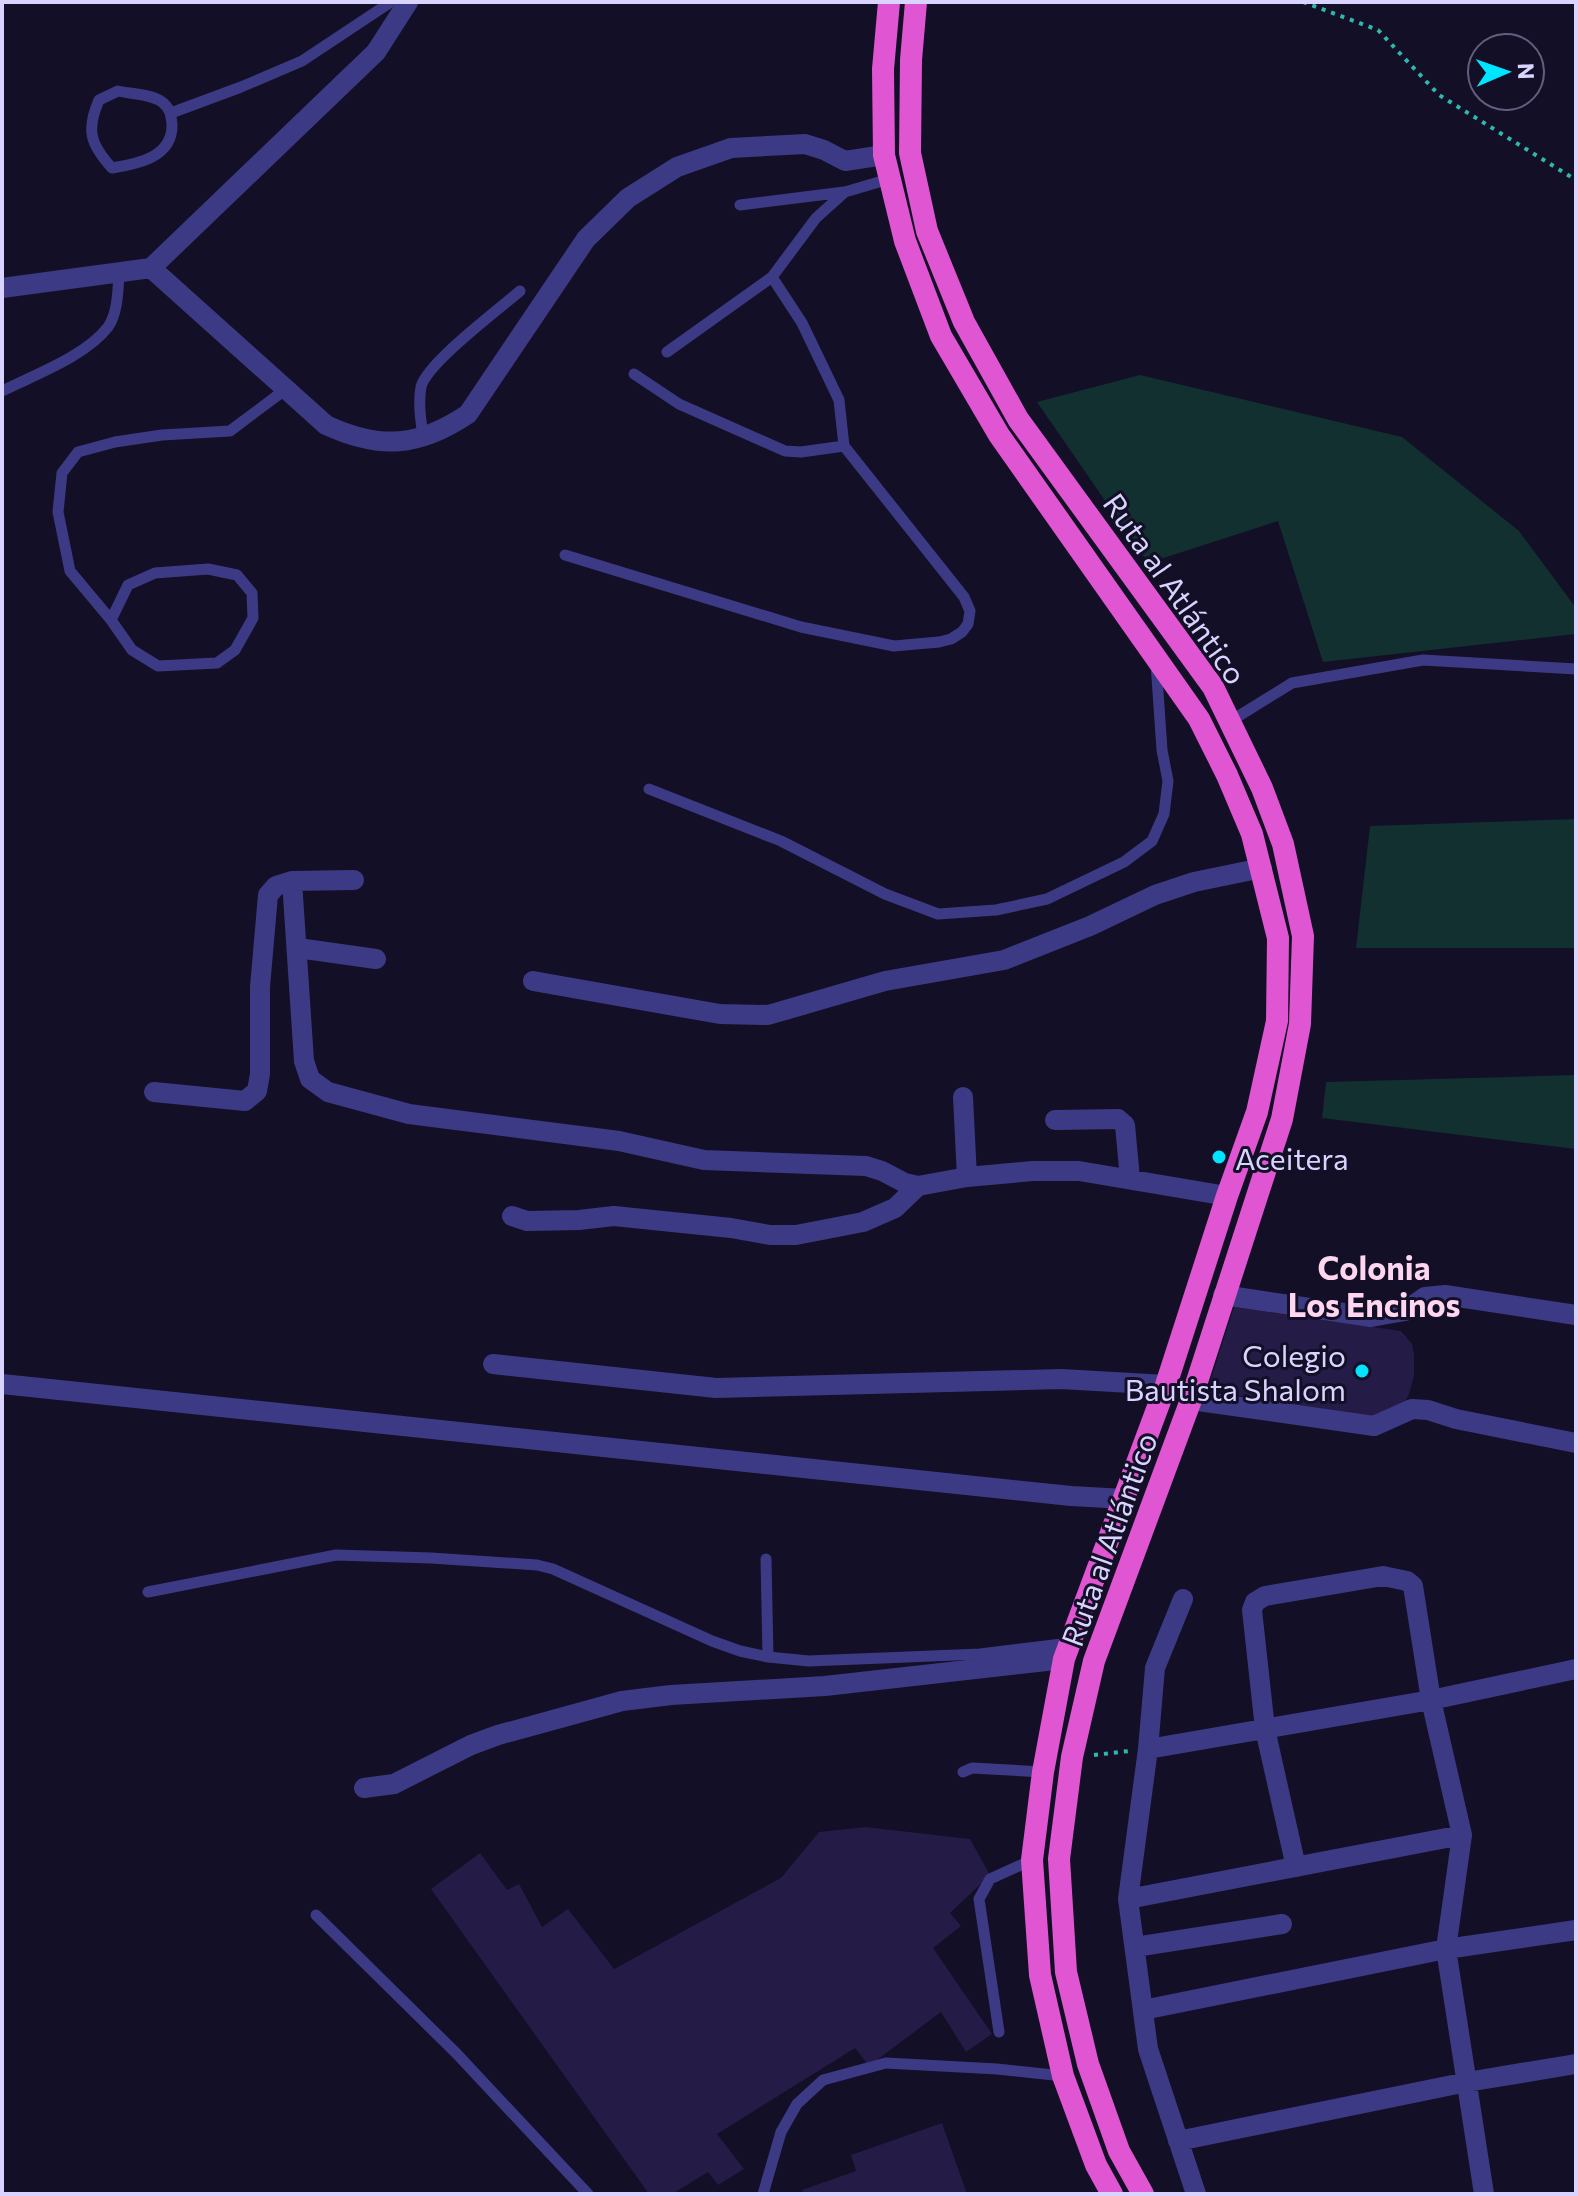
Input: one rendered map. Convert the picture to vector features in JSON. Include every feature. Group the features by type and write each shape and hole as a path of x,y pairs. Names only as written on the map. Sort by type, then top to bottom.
{"highway":[{"name":"Ruta al Atlántico","path":"889,2 883,69 884,155 905,241 941,336 999,435 1199,719 1252,834 1278,938 1277,1021 1257,1112 1166,1385 1067,1651 1043,1772 1032,1860 1040,1975 1063,2076 1096,2165 1112,2194"},
{"name":"Ruta al Atlántico","path":"916,2 911,60 910,153 927,231 964,322 1018,419 1213,687 1262,788 1283,844 1303,936 1300,1024 1282,1119 1191,1400 1094,1661 1072,1757 1059,1859 1066,1972 1088,2064 1119,2151 1143,2194"}],"street":[{"path":"2,288 151,268 376,52 408,2"},
{"path":"151,268 326,425 373,441 399,442 447,428 468,414 586,239 628,198 677,167 731,148 760,146 805,144 845,161 884,155"},
{"path":"533,981 720,1014 768,1015 885,981 1004,960 1101,921 1155,895 1194,882 1262,868"},
{"path":"154,1092 245,1101 257,1091 260,1074 260,987 268,895 276,886 292,881 354,880"},
{"path":"292,881 304,1061 310,1079 328,1092 409,1114 619,1141 704,1160 866,1166 918,1186 967,1177 1033,1171 1079,1171 1227,1196"},
{"path":"298,948 376,959"},
{"path":"963,1097 967,1177"},
{"path":"1055,1120 1118,1119 1125,1125 1130,1179"},
{"path":"512,1216 540,1221 614,1216 770,1235 796,1235 863,1222 895,1208 918,1186"},
{"path":"1223,1295 1371,1317 1405,1311 1425,1297 1445,1295 1576,1315"},
{"path":"493,1364 716,1388 1061,1379 1166,1385"},
{"path":"2,1384 1039,1493 1125,1499"},
{"path":"1191,1400 1374,1426 1412,1409 1428,1410 1456,1419 1576,1443"},
{"path":"1296,1867 1265,1729 1252,1610 1255,1602 1265,1596 1383,1576 1407,1581 1413,1586 1431,1700 1462,1835 1446,1949 1484,2194"},
{"path":"1183,1599 1155,1668 1148,1749 1128,1899 1148,2049 1196,2194"},
{"path":"364,1788 394,1784 471,1745 498,1735 622,1701 812,1687 1067,1651"},
{"path":"1148,1749 1431,1700 1576,1669"},
{"path":"1128,1899 1462,1835"},
{"path":"1135,1947 1282,1924"},
{"path":"1143,2010 1446,1949 1576,1930"},
{"path":"1178,2141 1467,2082 1576,2064"}],"lane":[{"path":"171,113 302,61 391,2"},
{"path":"118,91 160,100 171,113 172,134 162,152 136,164 112,168 95,150 90,121 99,100 118,91"},
{"path":"740,205 845,192 889,179"},
{"path":"667,352 772,277 816,218 845,192"},
{"path":"2,391 86,348 109,325 117,298 119,273"},
{"path":"565,555 801,627 894,646 951,639 968,624 970,611 964,597 844,446 839,400 802,323 772,277"},
{"path":"423,437 421,385 436,364 520,291"},
{"path":"634,374 679,404 785,451 844,446"},
{"path":"111,620 128,585 155,573 208,569 237,575 252,593 253,618 235,650 217,663 158,666 132,650 70,571 58,512 62,473 78,452 115,442 162,435 230,431 286,389"},
{"path":"649,789 781,841 885,894 938,914 996,910 1047,899 1124,862 1152,841 1164,814 1168,781 1162,750 1156,655"},
{"path":"1229,722 1292,683 1423,660 1576,669"},
{"path":"148,1592 336,1555 431,1558 537,1565 553,1569 712,1641 768,1657 809,1661 1067,1651"},
{"path":"766,1559 768,1657"},
{"path":"963,1772 972,1768 1043,1772"},
{"path":"999,2032 979,1899 990,1879 1032,1860"},
{"path":"316,1915 456,2053 588,2194"},
{"path":"763,2194 781,2132 797,2104 823,2080 886,2063 1063,2076"}],"path":[{"path":"1303,2 1378,30 1439,95 1576,180"},
{"path":"1072,1757 1148,1749"}],"green space":[{"path":"1140,375 1402,437 1519,531 1576,608 1576,634 1323,662 1278,521 1148,563 1037,402"},
{"path":"1576,819 1576,948 1356,948 1370,826"},
{"path":"1576,1075 1576,1149 1322,1118 1326,1082"}],"building":[{"path":"1234,1307 1401,1331 1412,1344 1414,1355 1414,1376 1405,1402 1380,1421 1300,1411 1208,1388"},
{"path":"865,1827 970,1839 990,1875 950,1913 961,1926 933,1948 992,2034 966,2052 941,2012 869,2066 855,2048 717,2134 744,2169 718,2185 708,2172 672,2194 649,2194 431,1889 480,1853 507,1890 519,1884 542,1927 568,1909 614,1969 781,1878 819,1832"},
{"path":"942,2123 967,2194 803,2194 802,2190 856,2171 851,2155"}],"place":[{"name":"Aceitera","path":"1219,1157"},
{"name":"Colegio Bautista Shalom","path":"1362,1371"}],"district":[{"name":"Colonia Los Encinos","path":"1374,1286"}]}
